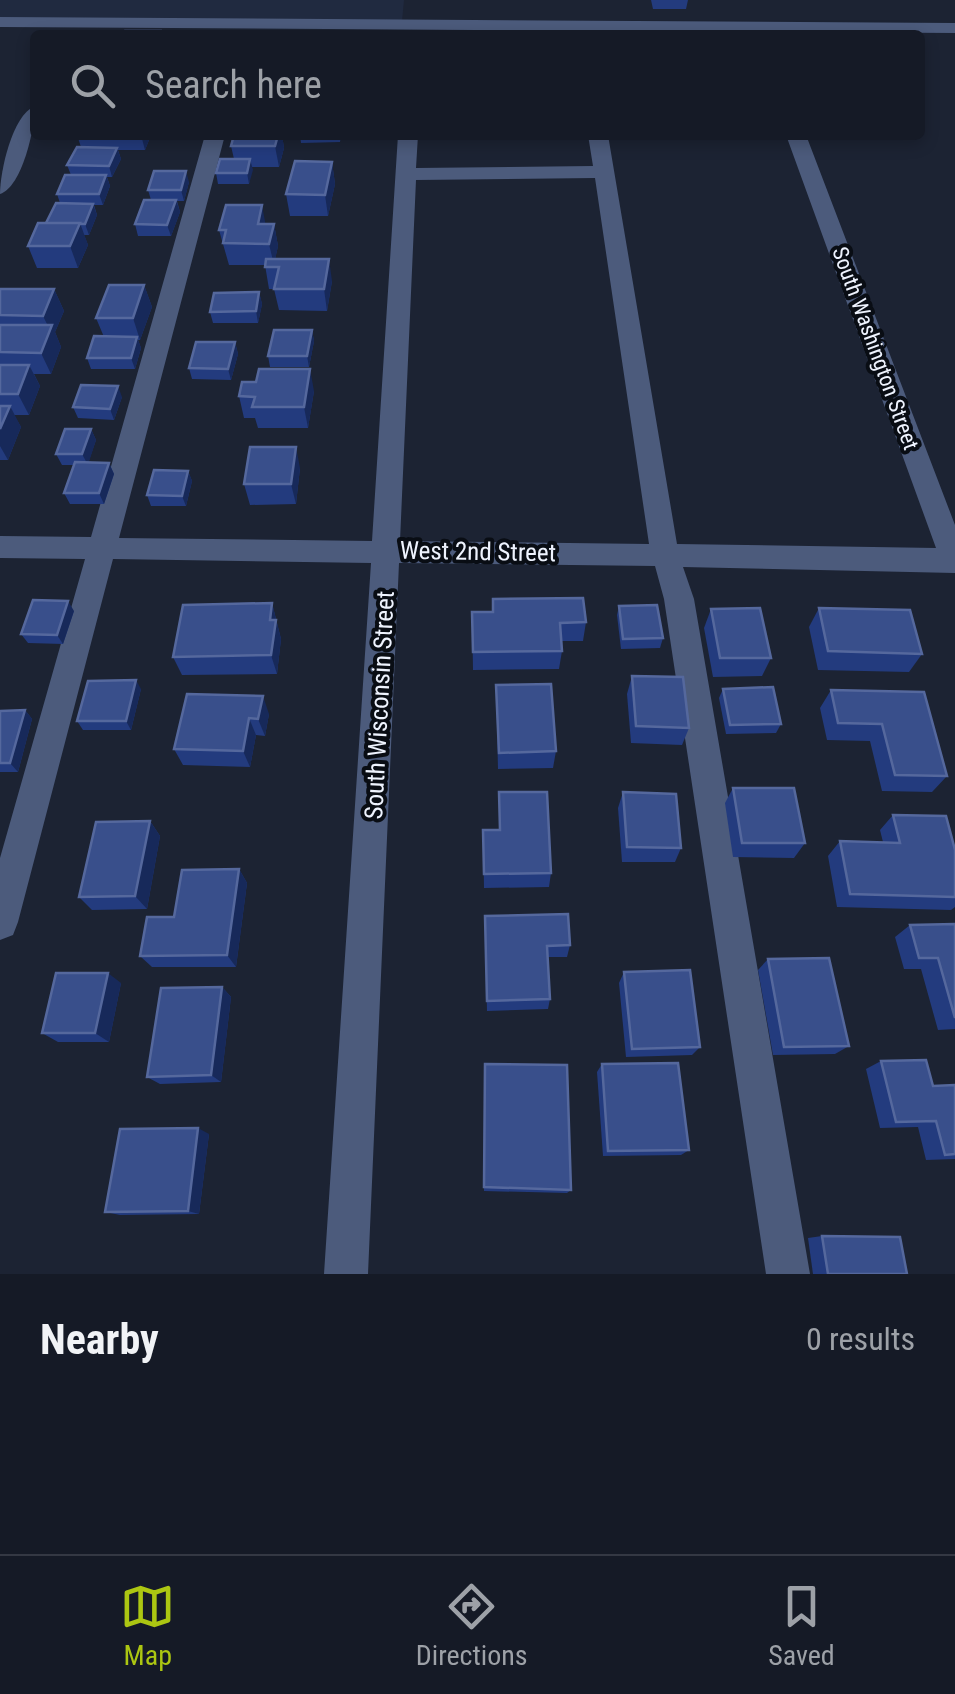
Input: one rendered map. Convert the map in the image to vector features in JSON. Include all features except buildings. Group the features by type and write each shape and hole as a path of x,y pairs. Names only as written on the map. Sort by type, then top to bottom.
{"street":[{"path":"73,29 89,0"},
{"path":"413,30 414,0"},
{"path":"0,22 73,29 413,30 929,21 955,28"},
{"path":"0,188 30,123"},
{"path":"0,922 214,140"},
{"name":"South Wisconsin Street","path":"346,1274 408,140"},
{"path":"599,140 664,554 679,599 788,1274"},
{"name":"South Washington Street","path":"798,140 955,560"},
{"path":"406,174 604,172"},
{"name":"West 2nd Street","path":"0,547 388,549 955,560"}],"shaded area":[{"path":"0,0 404,0 402,21 0,18"}]}
